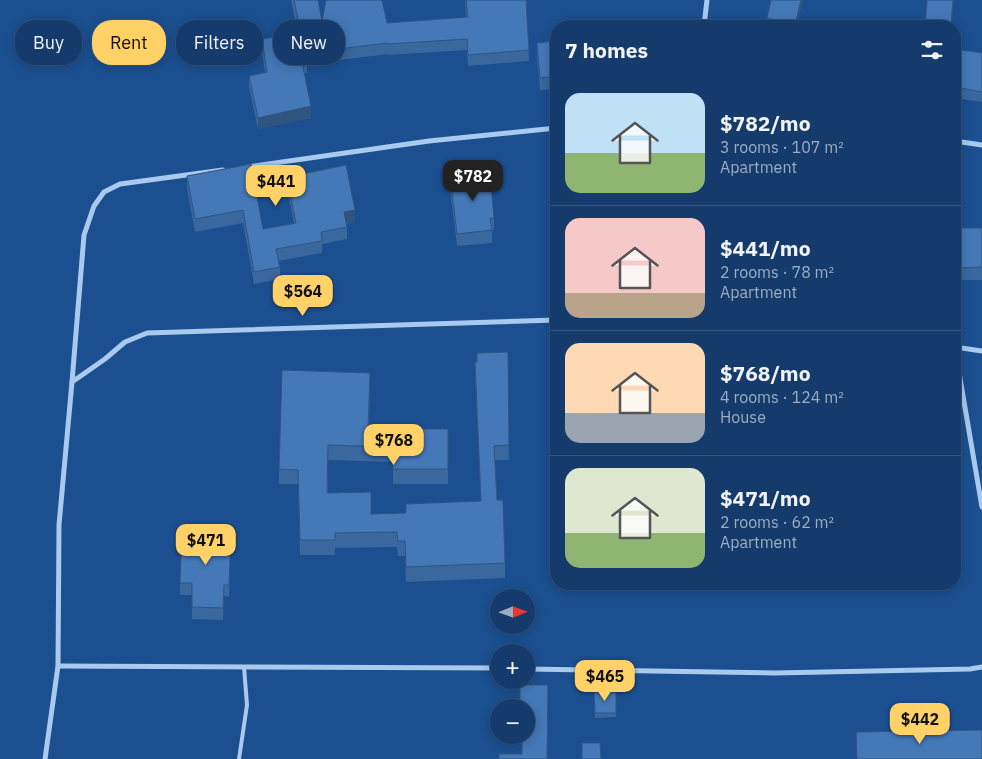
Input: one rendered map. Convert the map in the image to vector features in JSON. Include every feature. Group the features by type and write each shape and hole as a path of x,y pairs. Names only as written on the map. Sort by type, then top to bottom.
{"street":[{"path":"705,20 707,0"},
{"path":"236,168 429,141 550,129"},
{"path":"961,142 982,145"},
{"path":"45,759 58,666 58,525 84,235 94,206 104,192 120,184 226,169"},
{"path":"72,382 105,359 125,342 147,333 550,320"},
{"path":"961,349 982,351"},
{"path":"961,383 982,507"},
{"path":"58,666 490,668"},
{"path":"535,669 775,673 970,669 982,667"}],"lane":[{"path":"239,759 247,705 244,667"}],"building":[{"path":"294,0 318,0 322,20 298,20"},
{"path":"326,0 382,0 387,23 468,17 466,0 526,0 529,50 468,55 467,39 388,43 345,48 345,20 322,20"},
{"path":"771,0 801,0 796,20 767,18"},
{"path":"927,0 953,0 951,20 925,20"},
{"path":"273,37 273,65 303,65 311,106 258,118 249,76 267,72 263,39"},
{"path":"550,42 550,77 540,78 537,43"},
{"path":"961,50 982,53 982,92 961,88"},
{"path":"251,164 263,229 296,223 287,177 346,165 355,210 344,212 347,227 321,232 322,241 276,249 280,267 254,272 243,210 195,219 187,176"},
{"path":"490,172 494,218 490,218 492,230 457,234 450,176"},
{"path":"961,228 982,228 982,267 961,268"},
{"path":"508,352 509,445 494,446 497,500 503,500 505,563 406,567 405,541 398,541 397,532 335,533 335,540 300,540 298,470 279,469 282,370 370,373 368,429 448,429 448,469 393,469 393,447 328,445 327,493 371,492 371,514 406,513 406,504 481,501 475,362 477,362 477,353"},
{"path":"182,530 231,532 229,585 224,585 223,608 192,607 192,583 180,583"},
{"path":"535,685 548,685 547,759 499,759 499,754 522,754 522,744 535,744 535,699 520,699 520,689 535,689"},
{"path":"594,692 616,692 616,713 595,713"},
{"path":"982,730 982,759 857,759 856,732"},
{"path":"582,743 600,743 601,759 582,759"}]}
